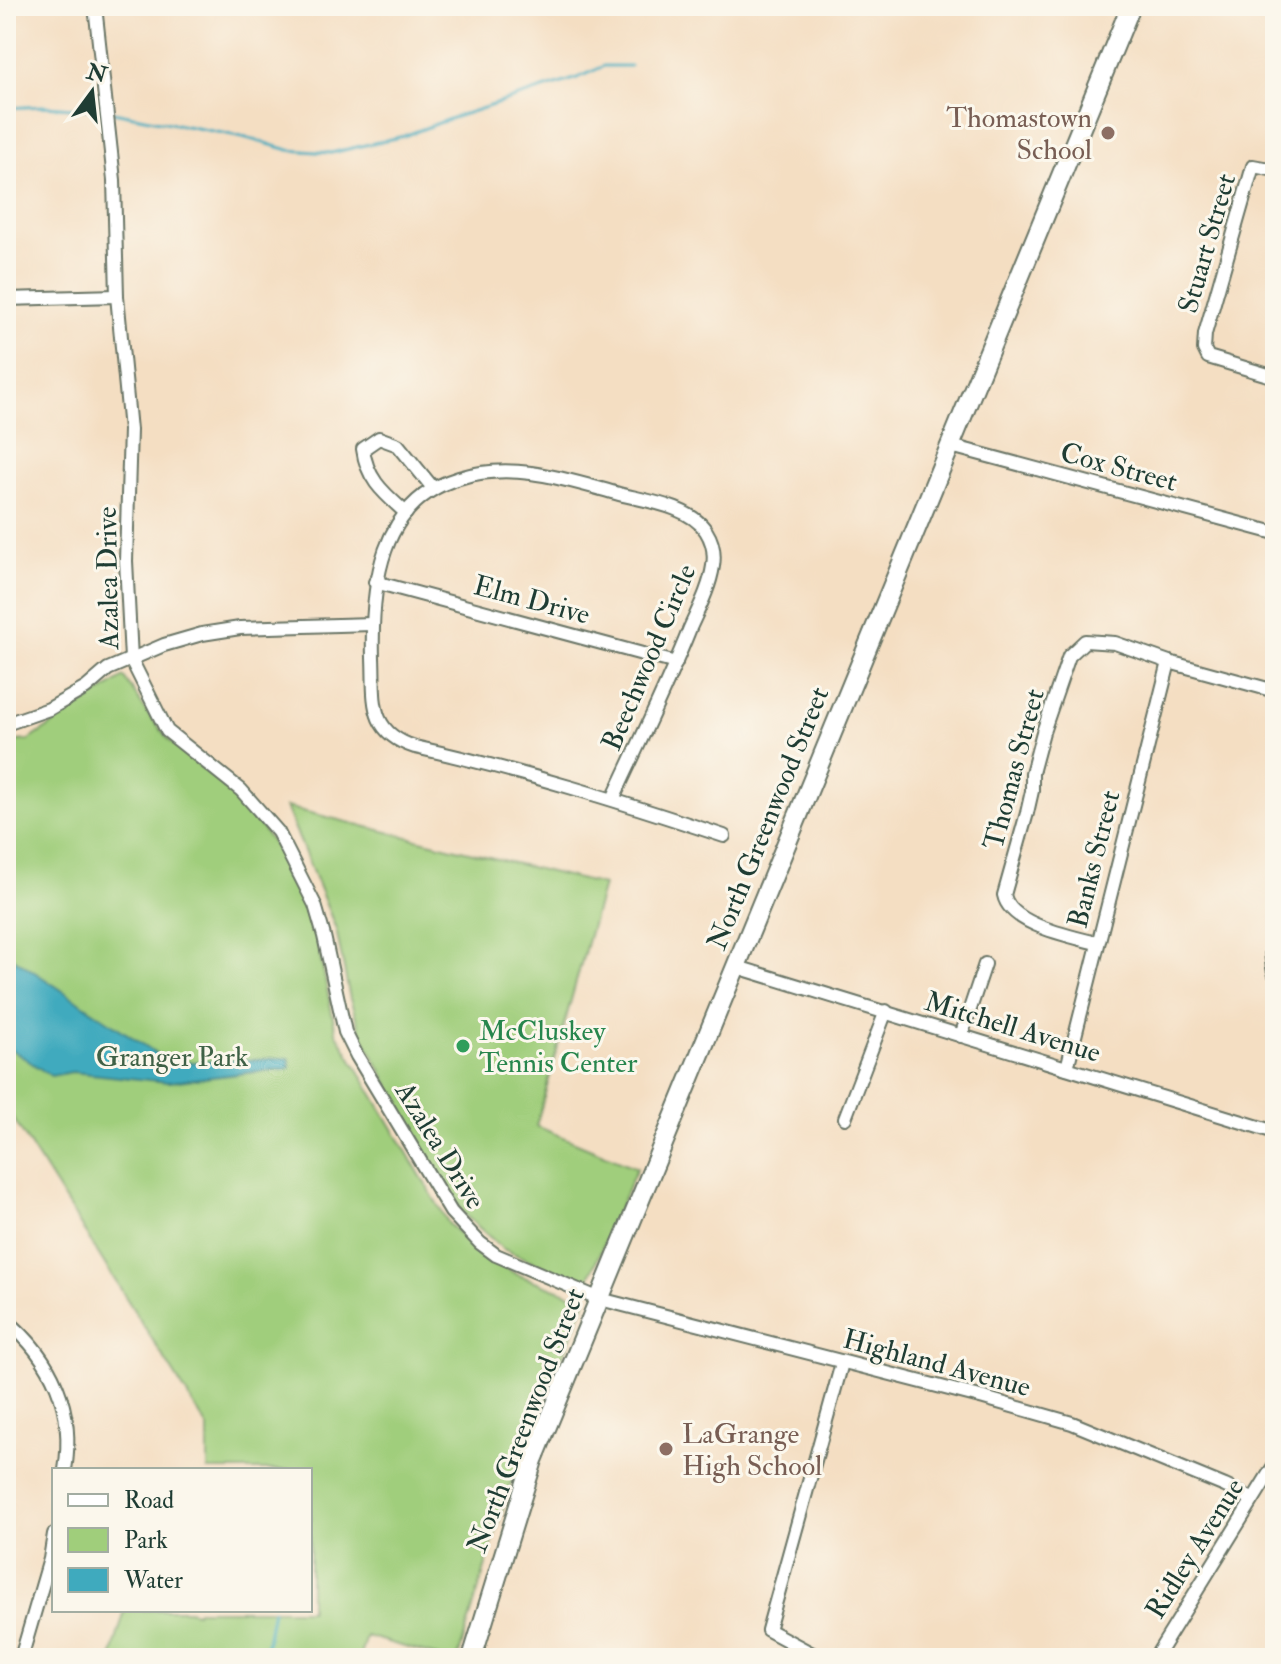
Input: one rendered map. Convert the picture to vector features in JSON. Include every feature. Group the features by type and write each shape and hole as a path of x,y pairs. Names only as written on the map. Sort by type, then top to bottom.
{"main road":[{"name":"North Greenwood Street","path":"472,1658 533,1460 1131,6"}],"street":[{"name":"Azalea Drive","path":"95,6 114,180 117,296 130,430 126,561 131,659 167,731 241,790 278,832 315,905 345,1032 451,1212 496,1255 600,1299"},
{"name":"Stuart Street","path":"1275,170 1253,166 1205,334 1204,349 1208,357 1217,362 1275,377"},
{"path":"6,299 117,296"},
{"path":"406,513 380,490 365,468 363,449 379,438 398,445 433,488"},
{"name":"Cox Street","path":"951,446 1275,533"},
{"name":"Beechwood Circle","path":"613,799 676,663 706,589 714,562 710,538 696,520 652,502 524,471 483,472 433,488 406,513 390,539 375,582 373,704 379,719 394,737 415,747 613,799 724,836"},
{"name":"Elm Drive","path":"375,582 676,663"},
{"path":"6,724 49,709 86,688 108,669 164,645 202,634 240,628 372,624"},
{"name":"Thomas Street","path":"1096,943 1037,927 1006,903 1005,888 1030,802 1037,753 1069,656 1085,641 1115,643 1169,662"},
{"path":"1169,662 1275,691"},
{"name":"Banks Street","path":"1067,1068 1169,662"},
{"path":"1275,906 1271,941 1275,975"},
{"path":"961,1036 985,964"},
{"name":"Mitchell Avenue","path":"737,967 1275,1132"},
{"path":"845,1118 886,1011"},
{"name":"Highland Avenue","path":"600,1299 1072,1423 1252,1499"},
{"path":"6,1320 28,1338 59,1387 69,1444 65,1468"},
{"path":"820,1658 768,1630 842,1363"},
{"name":"Ridley Avenue","path":"1155,1658 1275,1464"},
{"path":"21,1658 52,1546"}],"green space":[{"name":"Granger Park","path":"124,677 169,740 218,781 252,815 284,859 316,936 336,1032 449,1224 484,1256 516,1274 586,1300 509,1488 458,1658 443,1658 366,1636 359,1658 111,1658 124,1612 312,1612 312,1468 208,1468 208,1428 6,1107 6,742 29,740"},
{"name":"McCluskey Tennis Center","path":"286,807 603,885 536,1126 637,1168 586,1285 503,1249 466,1216 443,1186 361,1033 350,999 336,929"}],"water":[{"path":"6,953 171,1063 289,1058 290,1068 168,1082 72,1072 51,1076 6,1046"}],"waterway":[{"path":"108,111 243,137 289,150 331,153 404,136 578,78 604,66 630,66"},
{"path":"6,108 44,106 101,110"},
{"path":"264,1658 273,1612"}],"place":[{"name":"Thomastown School","path":"1108,133"},
{"name":"McCluskey Tennis Center","path":"463,1046"},
{"name":"LaGrange High School","path":"666,1449"}]}
